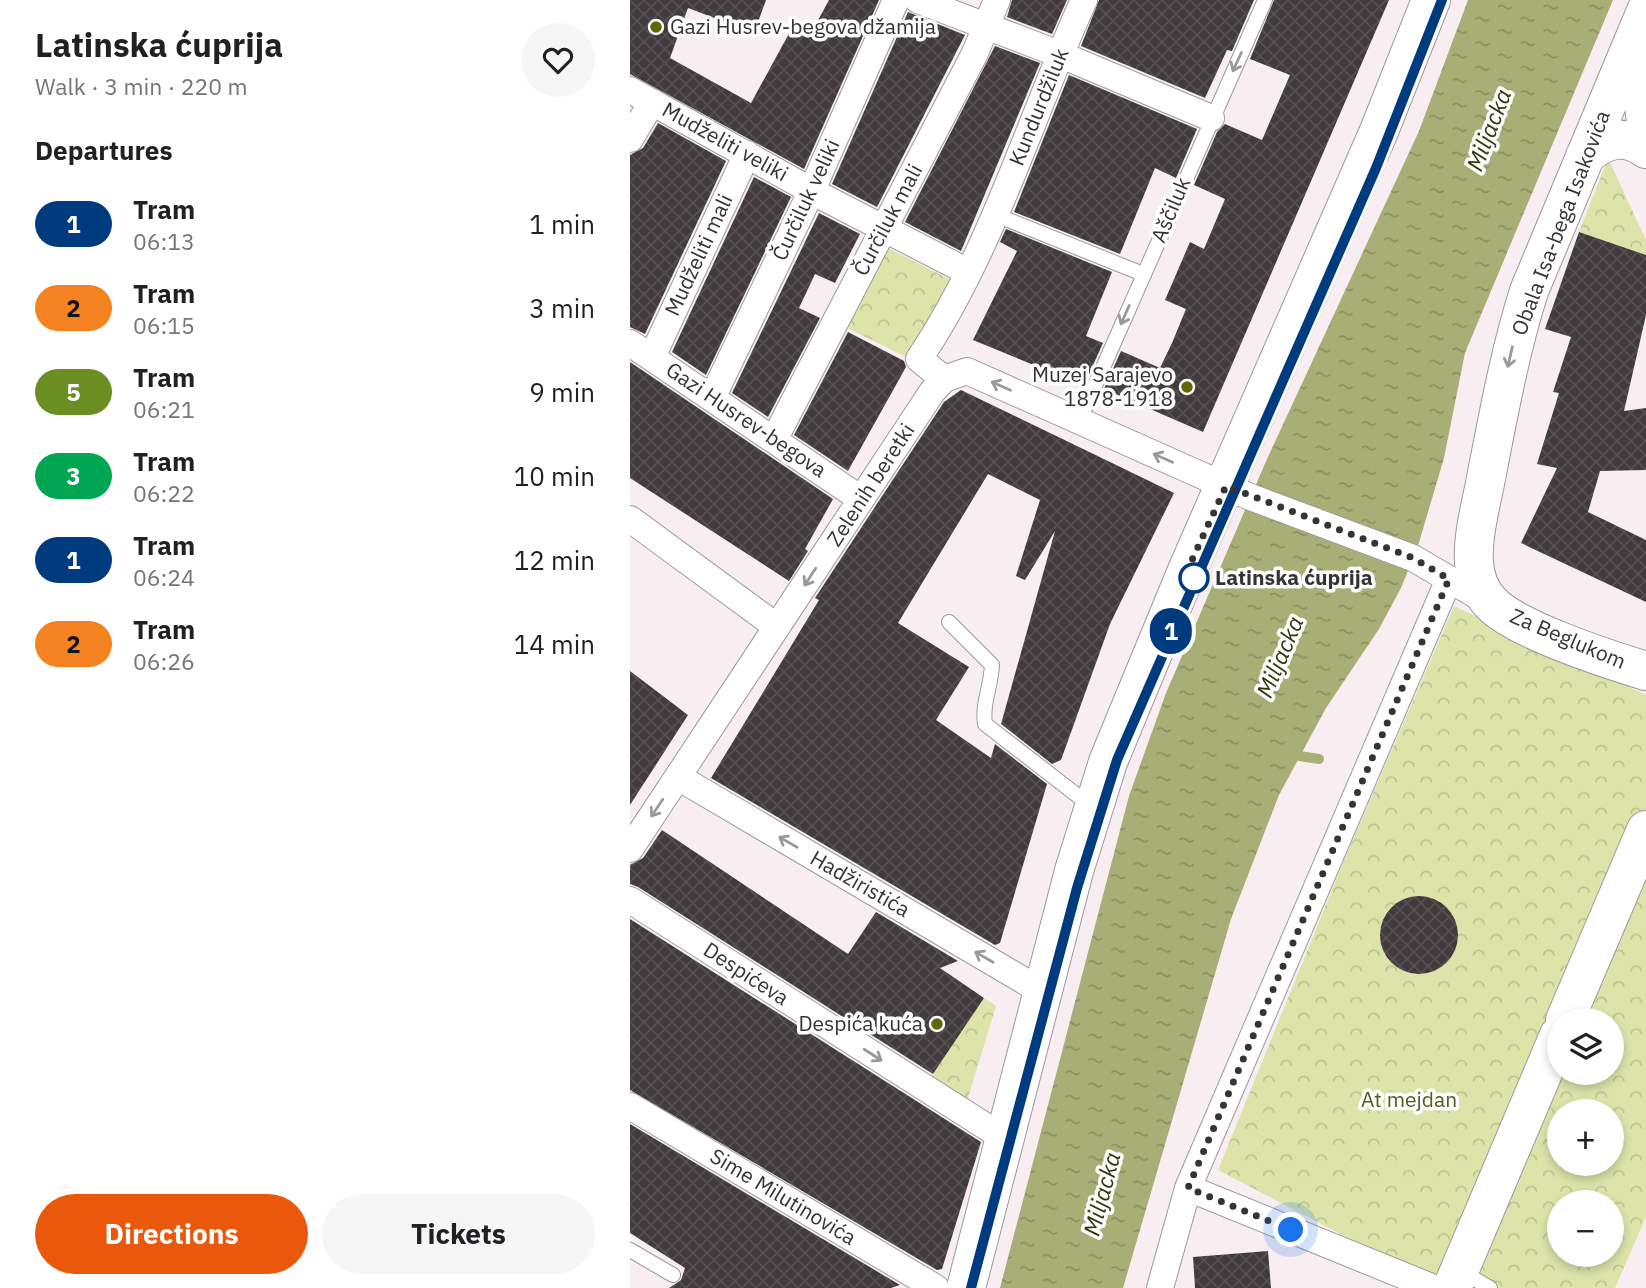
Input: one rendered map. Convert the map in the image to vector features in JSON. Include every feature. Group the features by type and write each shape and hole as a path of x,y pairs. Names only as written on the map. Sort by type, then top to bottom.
{"main road":[{"path":"966,1288 1093,807 1130,706 1237,491 1431,0"},
{"path":"1643,19 1640,79 1646,121"},
{"name":"Obala Isa-bega Isakovića","path":"1491,603 1476,575 1474,553 1506,374 1529,291 1643,19"},
{"path":"1585,156 1598,145 1617,139 1633,141 1646,149"},
{"name":"Za Beglukom","path":"1491,603 1535,629 1646,671"},
{"path":"1570,1008 1646,830"},
{"path":"1459,1283 1547,1065"}],"street":[{"name":"Čurčiluk veliki","path":"712,398 812,190 895,0"},
{"path":"918,0 1059,54 1211,118"},
{"name":"Čurčiluk mali","path":"775,439 998,0"},
{"name":"Kundurdžiluk","path":"944,379 919,359 968,272 996,215 1059,54 1084,0"},
{"name":"Mudželiti veliki","path":"641,96 968,272"},
{"path":"630,139 641,96"},
{"name":"Mudželiti mali","path":"652,357 747,154"},
{"name":"Gazi Husrev-begova","path":"630,343 862,499"},
{"path":"944,379 967,371 1237,491 1413,558 1491,603"},
{"name":"Zelenih beretki","path":"630,849 932,392 944,379"},
{"path":"630,519 777,627"},
{"path":"1160,1288 1188,1188 1449,579"},
{"name":"Hadžiristića","path":"678,777 1043,992"},
{"name":"Despićeva","path":"630,900 1004,1138"},
{"name":"Sime Milutinovića","path":"630,1106 936,1288"},
{"path":"1188,1188 1459,1283"}],"lane":[{"name":"Aščiluk","path":"1079,422 1265,0"},
{"path":"996,215 1143,274"},
{"path":"949,622 992,665 991,682 982,705 985,724 1093,807"},
{"path":"630,1250 673,1275"}],"green space":[{"path":"1608,158 1646,240 1646,255 1579,232"},
{"path":"888,248 953,281 910,359 845,327"},
{"name":"At mejdan","path":"1454,606 1646,695 1646,1217 1615,1288 1444,1288 1218,1170 1343,863"},
{"path":"984,998 996,1006 967,1101 931,1077"}],"water":[{"name":"Miljacka","path":"1468,0 1613,0 1465,353 1444,458 1418,546 1401,588 1379,629 1326,708 1279,795 1231,919 1123,1288 1000,1288 1129,796 1166,693 1267,459 1419,131"}],"building":[{"path":"630,0 766,0 754,33 688,8 670,58 751,103 792,28 809,37 829,0 879,0 804,169 630,74"},
{"path":"1012,0 1067,0 1052,34 1007,17"},
{"path":"1099,0 1254,0 1232,51 1227,50 1205,98 1081,46"},
{"path":"1274,0 1389,0 1203,432 1104,389 1121,351 1160,368 1172,343 1186,309 1165,300 1190,242 1204,249 1225,199 1194,185 1217,132 1225,124 1262,140 1290,75 1250,59"},
{"path":"908,12 965,35 877,207 832,184"},
{"path":"995,46 1040,63 961,251 905,222"},
{"path":"1069,75 1197,129 1176,178 1155,168 1120,254 1014,212"},
{"path":"658,123 726,161 645,334 630,327 630,155 643,148"},
{"path":"754,177 791,197 706,375 672,352"},
{"path":"819,213 860,234 835,283 815,274 799,308 820,318 768,417 732,393"},
{"path":"1006,229 1112,272 1086,336 1103,343 1086,381 1070,374 1068,379 973,340 1017,251 1000,242"},
{"path":"1579,232 1646,255 1646,315 1624,411 1646,408 1646,470 1600,471 1588,512 1646,540 1646,602 1521,543 1557,468 1537,464 1559,393 1553,392 1571,337 1545,329"},
{"path":"848,332 904,361 906,367 848,471 794,435"},
{"path":"630,362 833,499 805,549 808,551 789,581 630,478"},
{"path":"961,390 1174,493 1110,624 1061,760 1052,764 1001,724 1055,531 1025,580 1016,576 1040,500 988,474 898,623 969,667 936,720 991,758 995,744 1047,784 1000,943 995,945 711,778 819,600 815,598 944,402"},
{"path":"630,671 688,715 630,805"},
{"path":"662,830 848,954 876,912 958,961 940,968 984,998 933,1074 630,884 630,865 643,858"},
{"path":"1419,896 1434,899 1447,907 1455,920 1458,935 1455,950 1447,963 1434,971 1419,974 1404,971 1391,963 1383,950 1380,935 1383,920 1391,907 1404,899"},
{"path":"630,919 981,1142 942,1269 937,1270 630,1090"},
{"path":"630,1124 900,1285 891,1288 669,1288 681,1280 685,1268 630,1233"},
{"path":"1268,1251 1271,1288 1195,1288 1193,1257"}],"waterway":[{"path":"1287,754 1319,759"}],"tram line":[{"path":"971,1288 1077,888 1117,760 1376,168 1442,0"},
{"name":"1","path":"971,1288 1077,888 1117,760 1194,578 1376,168 1442,0"}],"place":[{"name":"Gazi Husrev-begova džamija","path":"656,27"},
{"name":"Muzej Sarajevo 1878-1918","path":"1187,387"},
{"name":"Latinska ćuprija","path":"1194,578"},
{"name":"Despića kuća","path":"937,1024"}],"route":[{"path":"1194,578 1186,573 1226,486 1413,558 1449,579 1188,1188 1291,1230"}]}
